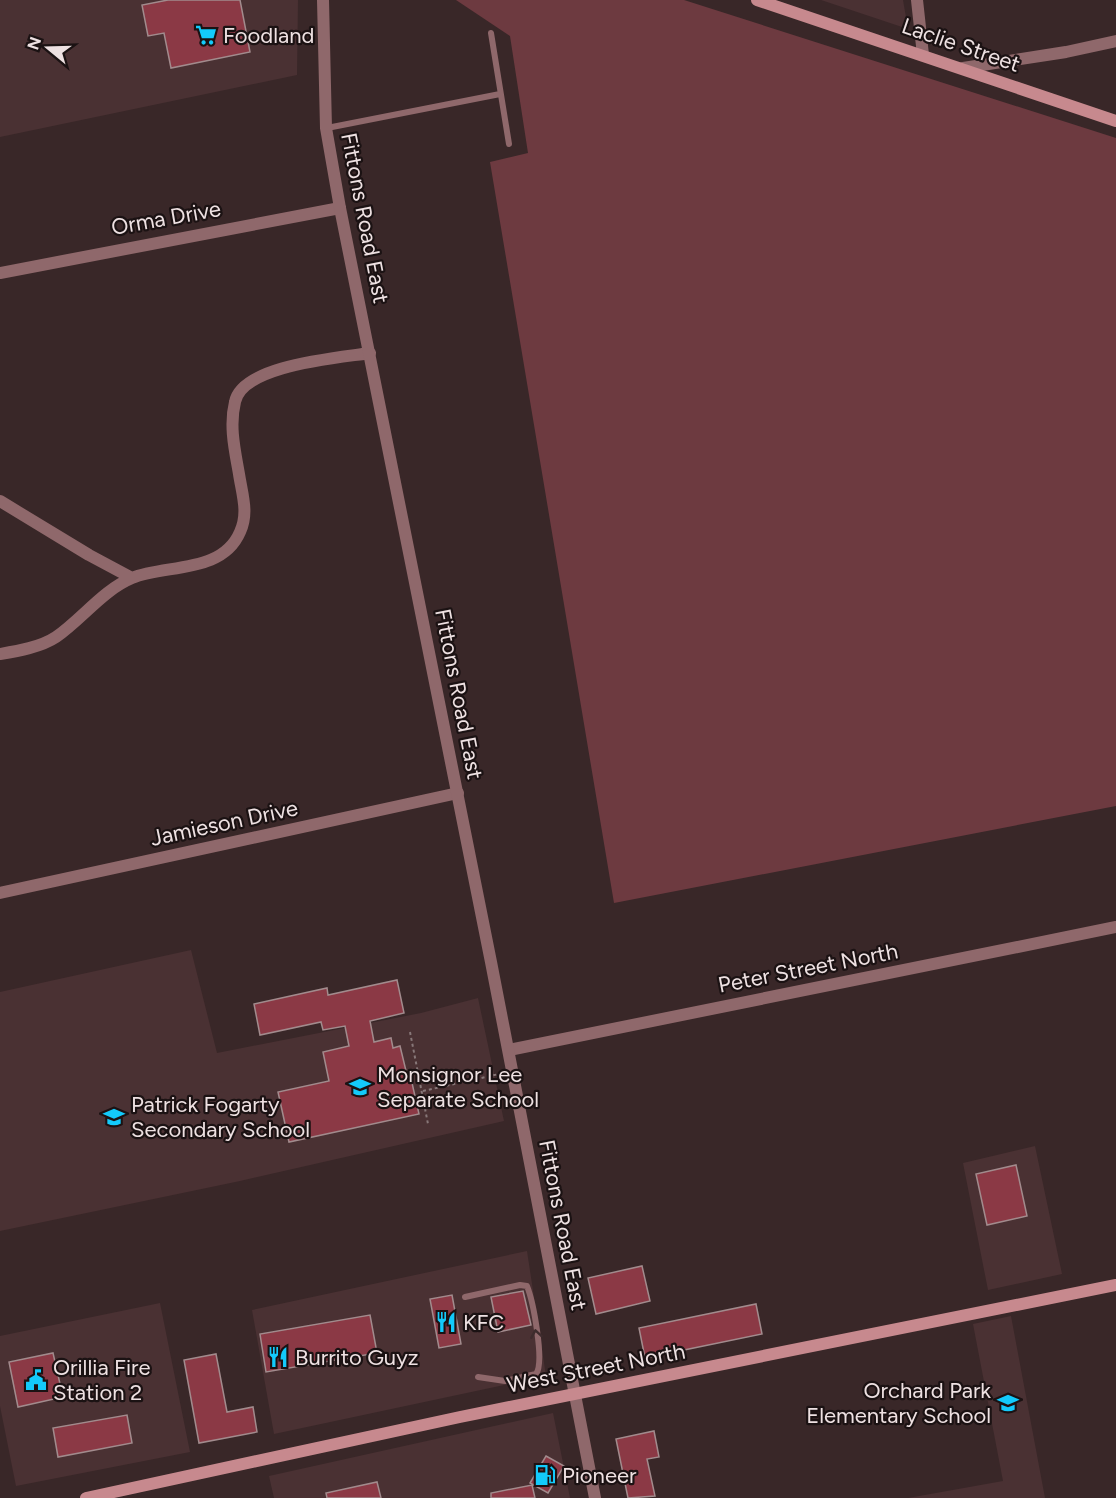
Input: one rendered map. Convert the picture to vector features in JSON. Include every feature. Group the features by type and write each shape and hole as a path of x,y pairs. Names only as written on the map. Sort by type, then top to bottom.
{"main road":[{"name":"Laclie Street","path":"757,0 923,54 1116,121"},
{"name":"West Street North","path":"86,1498 460,1417 1116,1285"}],"street":[{"name":"Fittons Road East","path":"323,0 326,129 340,208 509,1050 595,1498"},
{"path":"917,0 923,54"},
{"path":"963,68 1066,52 1116,41"},
{"name":"Orma Drive","path":"0,273 340,208"},
{"path":"0,654 21,650 55,638 114,589 132,578 199,565 230,547 240,533 246,516 232,435 235,400 243,386 257,378 295,364 370,353"},
{"path":"0,501 132,578"},
{"name":"Jamieson Drive","path":"0,893 458,794"},
{"name":"Peter Street North","path":"509,1050 1116,927"}],"lane":[{"path":"490,33 509,144"},
{"path":"326,129 500,94"},
{"path":"465,1297 520,1285 527,1286 538,1343 539,1364 536,1374 505,1381 478,1377"}],"path":[{"path":"410,1032 428,1124"},
{"path":"422,1091 505,1073"}],"shaded area":[{"path":"0,0 298,0 297,75 0,137"},
{"path":"456,0 684,0 1116,138 1116,806 614,903 490,162 528,153 510,36"},
{"path":"821,0 903,0 908,29"},
{"name":"Patrick Fogarty Secondary School","path":"191,950 217,1053 421,1013 478,998 504,1121 240,1181 0,1231 0,992"},
{"path":"1035,1146 1062,1274 988,1290 963,1163"},
{"path":"527,1251 546,1376 274,1434 252,1310"},
{"path":"160,1303 190,1452 16,1486 0,1406 0,1336"},
{"name":"Orchard Park Elementary School","path":"1011,1316 1045,1498 908,1498 1003,1481 973,1324"},
{"path":"553,1413 570,1498 274,1498 269,1476"}],"building":[{"name":"Foodland","path":"168,0 240,0 250,52 171,68 164,33 148,36 142,5"},
{"path":"397,980 404,1013 370,1021 374,1042 391,1038 393,1048 400,1046 407,1075 410,1074 419,1114 289,1142 278,1092 329,1081 323,1052 349,1046 345,1026 323,1030 321,1022 260,1035 254,1004 327,988 328,995"},
{"path":"1016,1165 1027,1216 987,1225 976,1174"},
{"path":"642,1266 650,1301 596,1314 588,1278"},
{"path":"523,1291 531,1325 498,1332 491,1297"},
{"name":"KFC","path":"452,1295 461,1344 439,1348 430,1299"},
{"path":"756,1304 762,1334 645,1358 639,1328"},
{"path":"370,1315 377,1353 266,1372 260,1334"},
{"name":"Orillia Fire Station 2","path":"53,1353 63,1397 18,1407 9,1362"},
{"path":"216,1354 227,1412 253,1407 257,1432 199,1443 184,1360"},
{"path":"127,1415 132,1443 58,1457 53,1428"},
{"path":"654,1431 659,1457 647,1459 655,1496 628,1498 616,1439"},
{"path":"546,1456 564,1466 548,1493 530,1483"},
{"path":"377,1482 381,1498 327,1498 326,1493"},
{"path":"532,1485 535,1498 491,1498 491,1493"}],"place":[{"name":"Foodland","path":"206,35"},
{"name":"Monsignor Lee Separate School","path":"360,1087"},
{"name":"Patrick Fogarty Secondary School","path":"114,1117"},
{"name":"KFC","path":"446,1322"},
{"name":"Burrito Guyz","path":"278,1357"},
{"name":"Orillia Fire Station 2","path":"36,1380"},
{"name":"Orchard Park Elementary School","path":"1008,1403"},
{"name":"Pioneer","path":"545,1475"}]}
